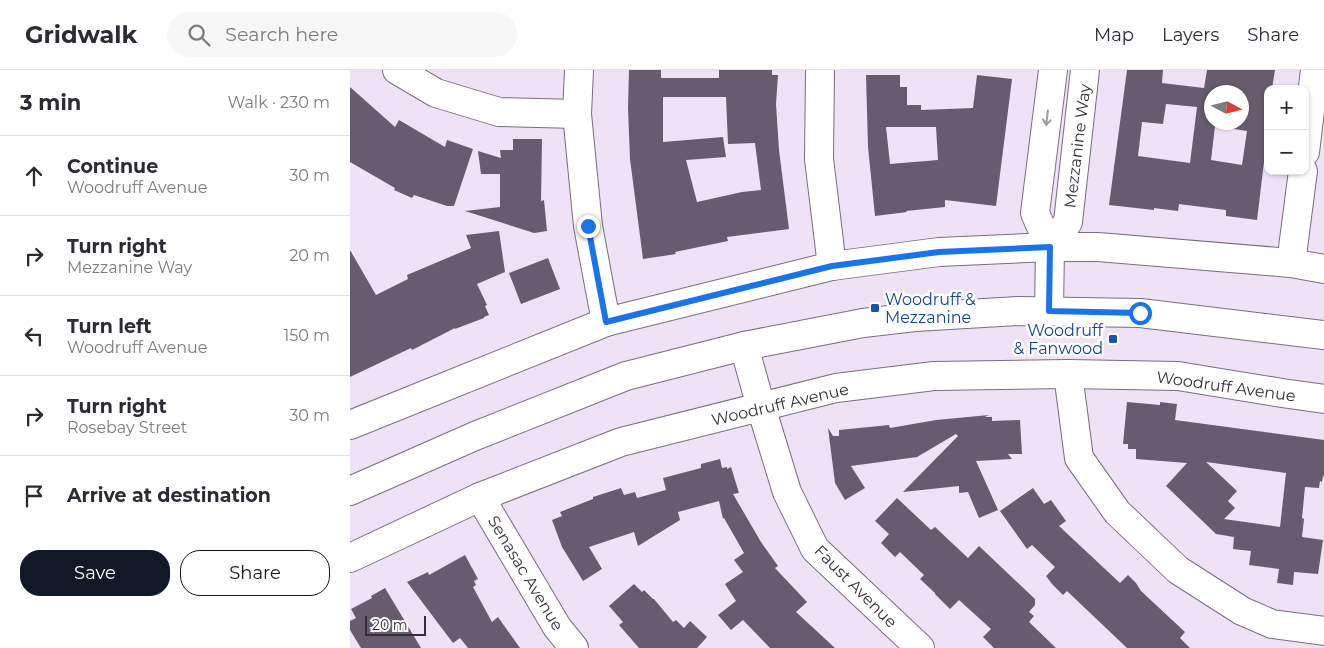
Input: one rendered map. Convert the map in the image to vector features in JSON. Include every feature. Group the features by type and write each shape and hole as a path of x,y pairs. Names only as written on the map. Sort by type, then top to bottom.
{"street":[{"path":"397,70 436,93 499,112 577,114"},
{"path":"580,70 577,114 588,226 606,322"},
{"path":"820,70 819,158 832,266"},
{"name":"Mezzanine Way","path":"1049,311 1050,247 1035,213 1053,70"},
{"name":"Mezzanine Way","path":"1050,247 1068,222 1085,70"},
{"path":"1308,130 1316,70"},
{"path":"1291,263 1302,175"},
{"path":"350,424 606,322 832,266 939,252 1050,247 1098,247 1291,263 1324,269"},
{"path":"350,491 475,436 626,376 744,346 863,323 915,317 1019,311 1140,313 1324,335"},
{"name":"Faust Avenue","path":"744,346 787,492 815,549 920,648"},
{"path":"1068,374 1079,458 1117,512 1178,570 1242,611 1272,624 1324,630"},
{"name":"Woodruff Avenue","path":"350,558 480,497 621,442 836,388 934,376 1068,374 1178,376 1324,399"},
{"name":"Senasac Avenue","path":"480,497 557,627 574,648"}],"building":[{"path":"629,70 661,70 661,78 719,78 719,70 772,70 772,75 778,75 776,104 779,150 789,229 727,237 728,241 675,252 676,254 643,259 630,159","holes":["663,97 726,97 728,144 755,143 761,190 742,192 697,202 686,160 726,157 723,137 663,142"]},
{"path":"1127,70 1163,70 1162,83 1204,88 1204,130 1215,130 1211,160 1242,165 1247,131 1241,130 1249,130 1249,85 1204,85 1207,70 1275,70 1273,85 1264,85 1264,162 1257,220 1226,216 1226,210 1179,204 1178,211 1154,208 1154,210 1109,205","holes":["1166,104 1197,107 1190,163 1138,156 1142,122 1163,124"]},
{"path":"866,75 900,75 900,87 907,87 907,105 921,105 921,110 973,108 977,75 1012,79 996,206 945,200 945,207 875,216 868,147","holes":["886,127 936,127 938,160 890,164"]},
{"path":"350,87 395,127 399,120 445,147 447,140 473,149 454,206 447,206 414,195 412,198 394,190 395,188 350,162"},
{"path":"513,139 542,139 541,201 544,200 547,231 534,233 465,211 500,207 500,174 481,174 478,151 501,158 500,150 513,150"},
{"path":"499,231 505,272 477,284 487,305 485,306 489,315 455,328 412,350 411,348 350,377 350,250 376,295 408,279 407,275 471,248 466,235"},
{"path":"548,258 560,289 521,304 509,273"},
{"path":"1127,402 1160,405 1160,402 1177,404 1175,420 1324,440 1324,476 1322,482 1320,481 1319,488 1305,487 1302,518 1304,519 1302,537 1323,540 1318,574 1294,572 1293,585 1277,583 1279,569 1249,565 1251,551 1233,549 1234,537 1216,534 1166,486 1187,463 1136,459 1136,449 1128,449 1128,444 1123,444","holes":["1206,462 1286,473 1280,527 1224,519 1235,508 1228,501 1237,491"]},
{"path":"989,415 985,417 992,417 992,421 1020,420 1022,454 1008,454 1012,459 976,461 998,510 979,518 968,492 959,493 959,486 903,492 958,436 956,434 917,457 851,466 865,488 845,500 835,483 828,428 833,436 839,436 839,430 889,425 890,428 936,420"},
{"path":"720,459 722,468 727,467 727,469 731,467 739,493 733,494 761,542 778,566 775,568 807,602 796,612 835,648 770,648 743,620 731,630 718,615 736,601 725,584 743,572 734,560 744,553 723,519 719,501 678,512 680,520 638,546 634,532 589,547 602,569 583,581 562,547 552,520 562,516 560,512 593,499 593,497 621,488 624,495 635,492 637,498 666,490 663,478 701,468 701,464"},
{"path":"1033,488 1044,504 1051,500 1066,521 1059,526 1120,583 1128,575 1141,591 1185,632 1180,638 1190,648 1127,648 1067,591 1063,595 1052,584 1046,576 1055,567 1032,545 1027,549 1000,511"},
{"path":"897,498 931,530 935,527 968,558 979,546 1035,599 1035,605 1029,612 1034,616 1029,622 1056,648 994,648 983,637 991,629 959,600 950,609 920,579 924,575 900,552 895,557 881,543 889,534 875,521"},
{"path":"465,555 478,579 474,581 476,585 473,587 492,622 498,617 520,648 468,648 460,638 453,643 407,582 428,572 429,575"},
{"path":"634,584 642,592 644,590 654,599 673,622 676,620 684,628 690,621 707,637 697,648 639,648 619,625 623,622 609,606"},
{"path":"385,588 421,648 361,648 350,630 350,621 356,618 351,609 372,598 371,596"}],"place":[{"name":"Woodruff & Mezzanine","path":"875,308"},
{"name":"Woodruff & Fanwood","path":"1113,339"}],"route":[{"path":"588,226 606,322 832,266 939,252 1050,247 1049,311 1140,313"}]}
